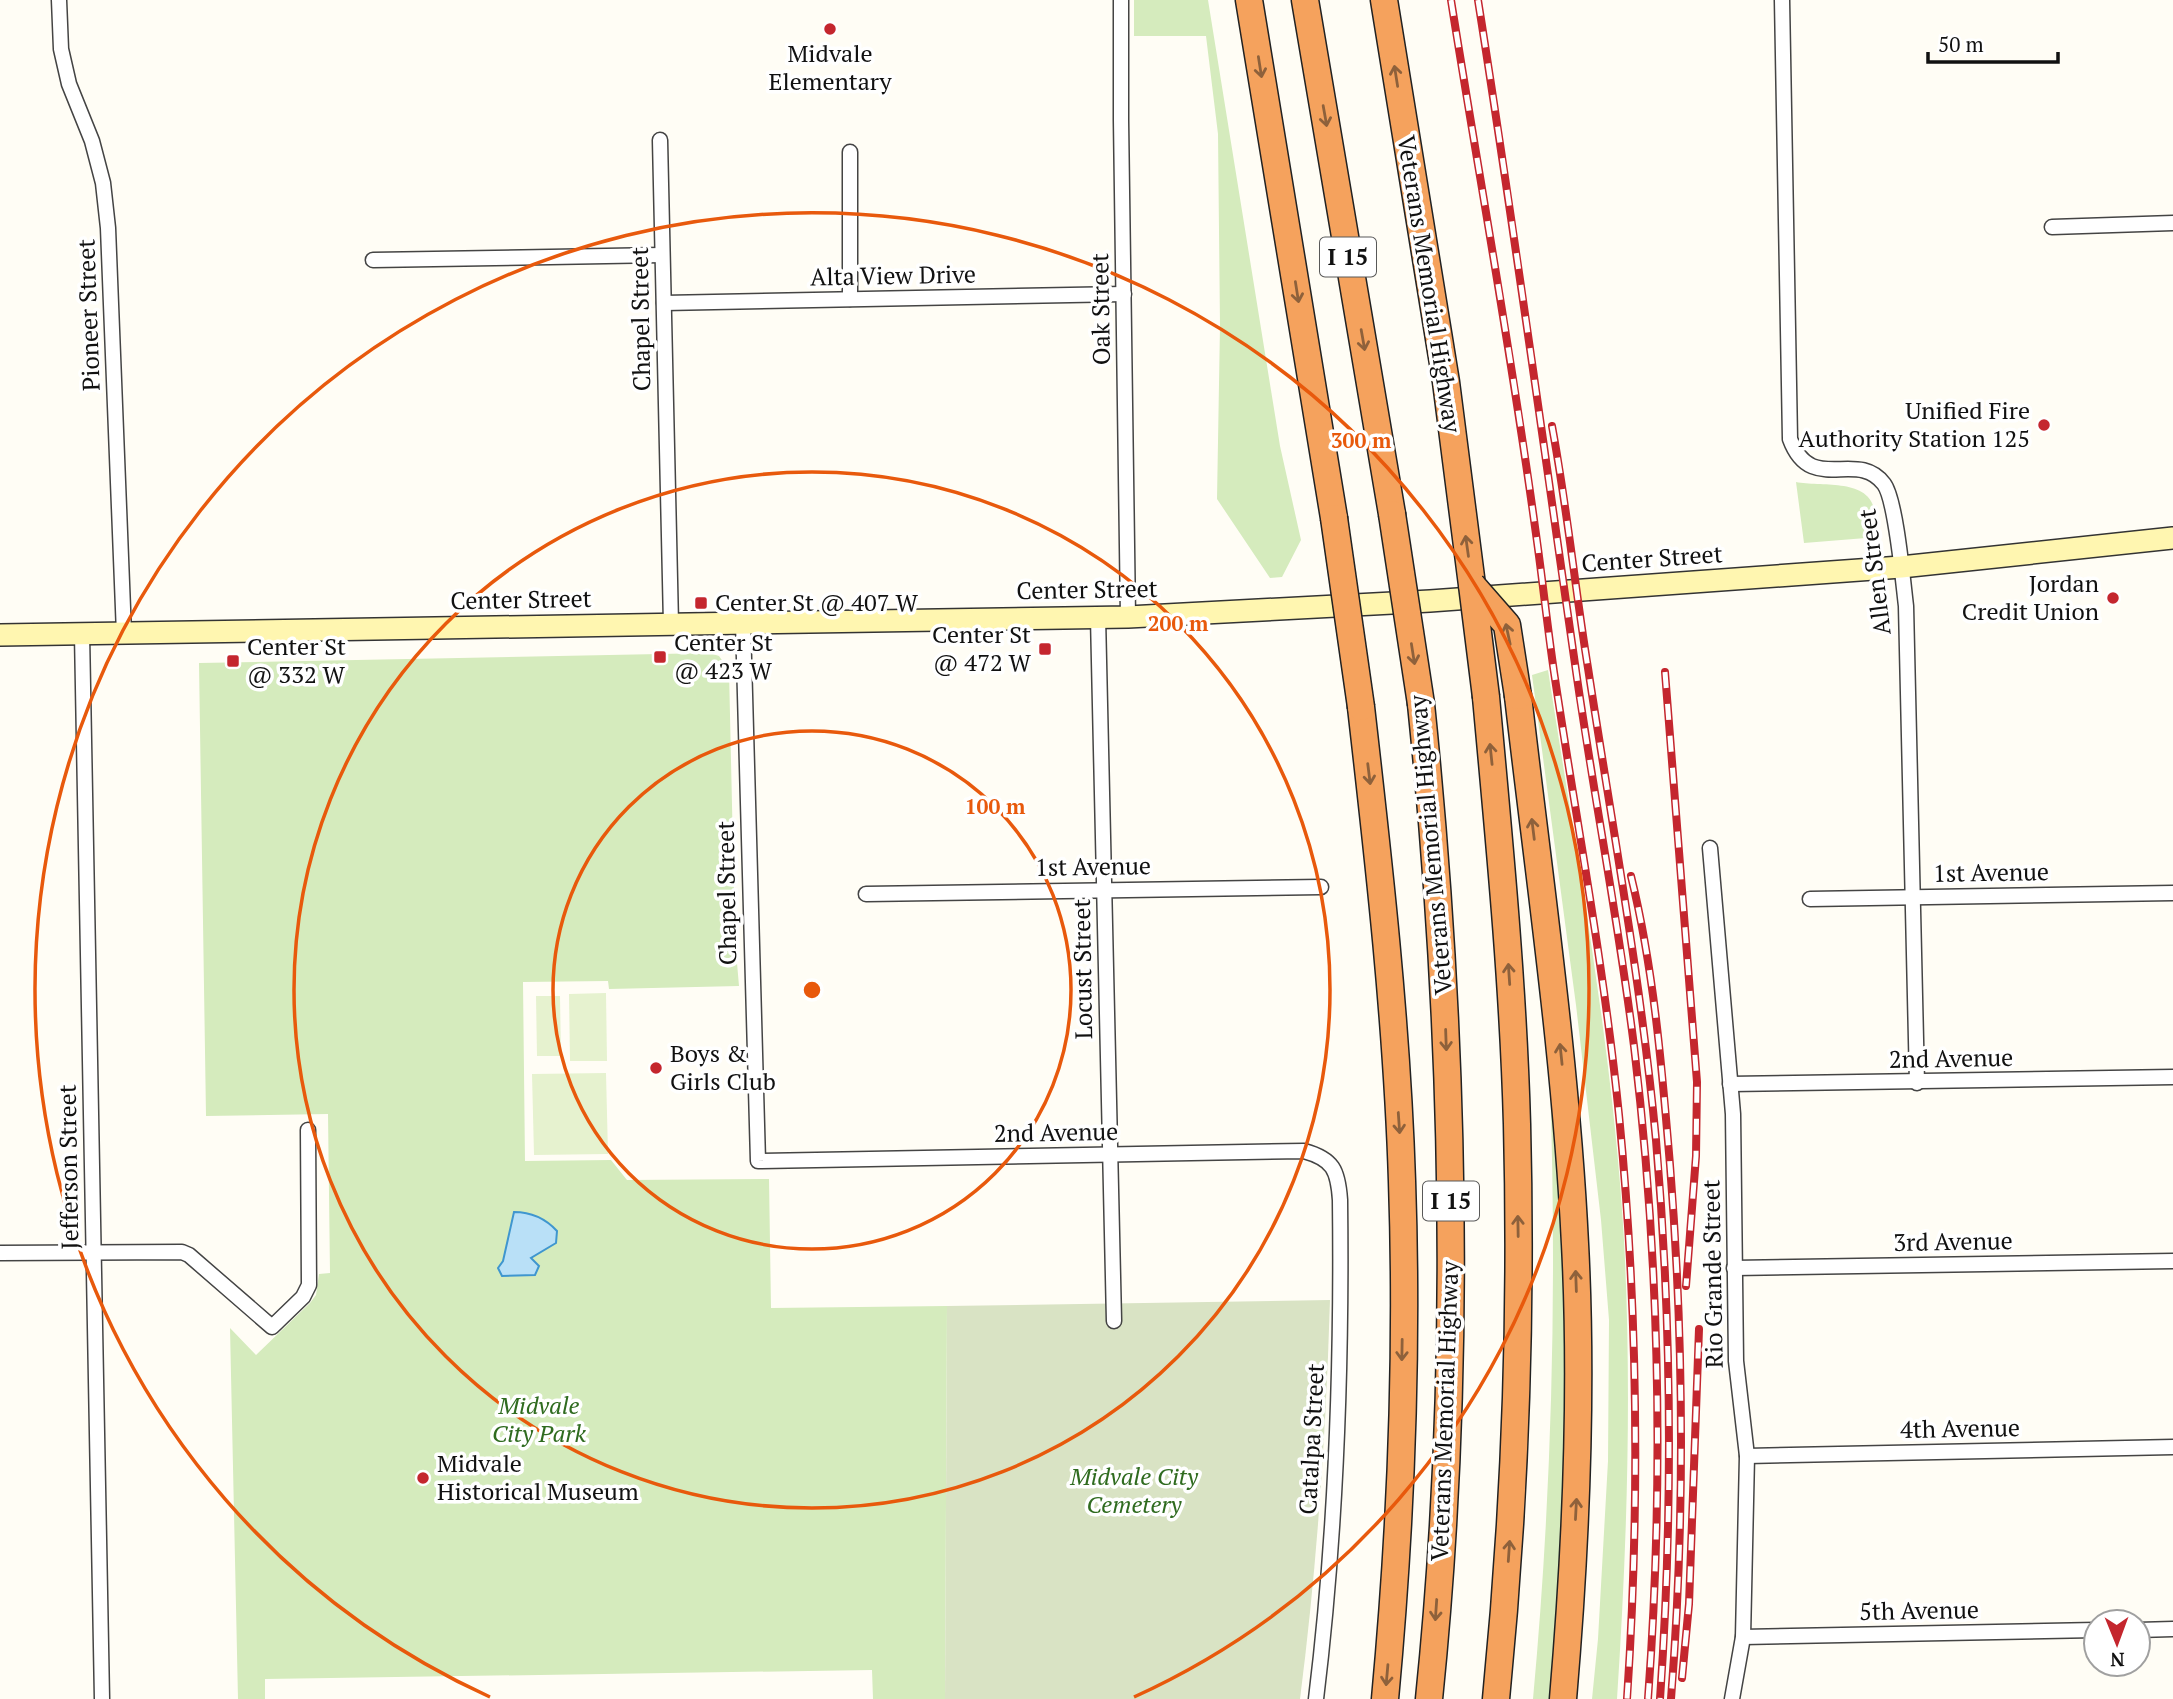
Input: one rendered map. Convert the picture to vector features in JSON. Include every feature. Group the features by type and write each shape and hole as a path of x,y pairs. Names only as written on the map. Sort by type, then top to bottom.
{"highway":[{"path":"1249,0 1334,518 1361,707 1384,923 1402,1180 1401,1439 1398,1530 1385,1699"},
{"name":"Veterans Memorial Highway","path":"1305,0 1392,513 1421,704 1435,843 1443,963 1451,1198 1449,1389 1443,1522 1429,1699"},
{"name":"Veterans Memorial Highway","path":"1384,0 1446,382 1462,506 1486,697 1511,996 1517,1124 1515,1419 1496,1699"},
{"path":"1472,585 1507,625 1518,695 1559,1036 1570,1161 1578,1341 1573,1699"},
{"path":"1563,1699 1574,1549"}],"main road":[{"name":"Center Street","path":"0,635 1128,617 1430,601 1901,567 2173,538"}],"street":[{"name":"Pioneer Street","path":"59,0 61,49 69,84 92,141 103,183 107,217 124,634"},
{"name":"Oak Street","path":"1121,0 1128,617"},
{"name":"Allen Street","path":"1782,0 1790,439 1800,459 1809,467 1864,471 1885,486 1889,493 1906,606 1917,1083"},
{"name":"Chapel Street","path":"660,139 671,624"},
{"path":"850,152 850,299"},
{"path":"2052,227 2173,223"},
{"path":"373,260 662,255"},
{"name":"Alta View Drive","path":"664,303 1124,294"},
{"name":"Locust Street","path":"1098,617 1114,1321"},
{"name":"Chapel Street","path":"743,623 758,1161"},
{"name":"Jefferson Street","path":"82,634 102,1699"},
{"name":"Rio Grande Street","path":"1710,848 1733,1114 1736,1361 1747,1456 1743,1637 1732,1699"},
{"name":"1st Avenue","path":"866,894 1321,887"},
{"name":"1st Avenue","path":"1810,899 2173,893"},
{"name":"2nd Avenue","path":"1730,1084 2173,1077"},
{"path":"0,1253 182,1251 272,1327 303,1297 309,1285 308,1130"},
{"name":"2nd Avenue","path":"758,1161 1304,1151 1323,1156 1334,1168 1339,1181"},
{"name":"Catalpa Street","path":"1315,1699 1331,1521 1338,1392 1341,1259 1339,1181"},
{"name":"3rd Avenue","path":"1734,1268 2173,1261"},
{"name":"4th Avenue","path":"1747,1456 2173,1447"},
{"path":"2152,1630 2173,1629"},
{"name":"5th Avenue","path":"1743,1637 2082,1630"}],"green space":[{"path":"1134,0 1208,0 1280,446 1301,540 1282,577 1270,578 1217,499 1220,326 1218,134 1206,36 1134,36"},
{"path":"1796,482 1841,486 1862,492 1869,498 1875,512 1874,524 1866,538 1804,543"},
{"name":"Midvale City Park","path":"710,653 719,656 729,670 735,940 739,986 609,989 608,981 523,982 525,1161 611,1160 627,1180 769,1179 771,1308 947,1306 945,1699 873,1699 872,1670 265,1679 265,1699 238,1699 230,1328 256,1355 310,1303 316,1295 319,1274 330,1273 328,1114 206,1116 199,663"},
{"path":"1548,670 1603,1026 1624,1240 1628,1354 1627,1470 1617,1699 1592,1699 1608,1461 1609,1320 1601,1220 1576,1005 1532,675"},
{"path":"606,993 607,1061 570,1061 569,994"},
{"path":"536,996 560,996 561,1056 537,1056"},
{"path":"606,1073 608,1154 534,1155 532,1074"},
{"path":"1550,1082 1564,1222 1569,1420 1552,1699 1533,1699 1549,1468 1553,1314"},
{"name":"Midvale City Cemetery","path":"1330,1300 1320,1500 1300,1699 945,1699 947,1306"}],"water":[{"path":"514,1212 538,1217 557,1231 556,1243 531,1258 539,1266 535,1275 502,1276 498,1268 503,1261"}],"railway":[{"path":"1451,0 1526,461 1554,672 1606,1004 1619,1115 1630,1261 1635,1407 1634,1553 1627,1699"},
{"path":"1478,0 1582,712 1628,998 1643,1127 1657,1372 1656,1536 1648,1699"},
{"path":"1552,426 1634,962 1656,1140 1665,1280 1669,1420 1667,1559 1660,1699"},
{"path":"1665,672 1697,1082 1696,1156 1686,1286"},
{"path":"1631,876 1651,983 1675,1232 1681,1499 1671,1699"},
{"path":"1682,1678 1689,1604 1699,1329"}],"place":[{"name":"Midvale Elementary","path":"830,29"},
{"name":"Unified Fire Authority Station 125","path":"2044,425"},
{"name":"Jordan Credit Union","path":"2113,598"},
{"name":"Center St @ 407 W","path":"701,603"},
{"name":"Center St @ 472 W","path":"1045,649"},
{"name":"Center St @ 423 W","path":"660,657"},
{"name":"Center St @ 332 W","path":"233,661"},
{"name":"Boys & Girls Club","path":"656,1068"},
{"name":"Midvale Historical Museum","path":"423,1478"}]}
